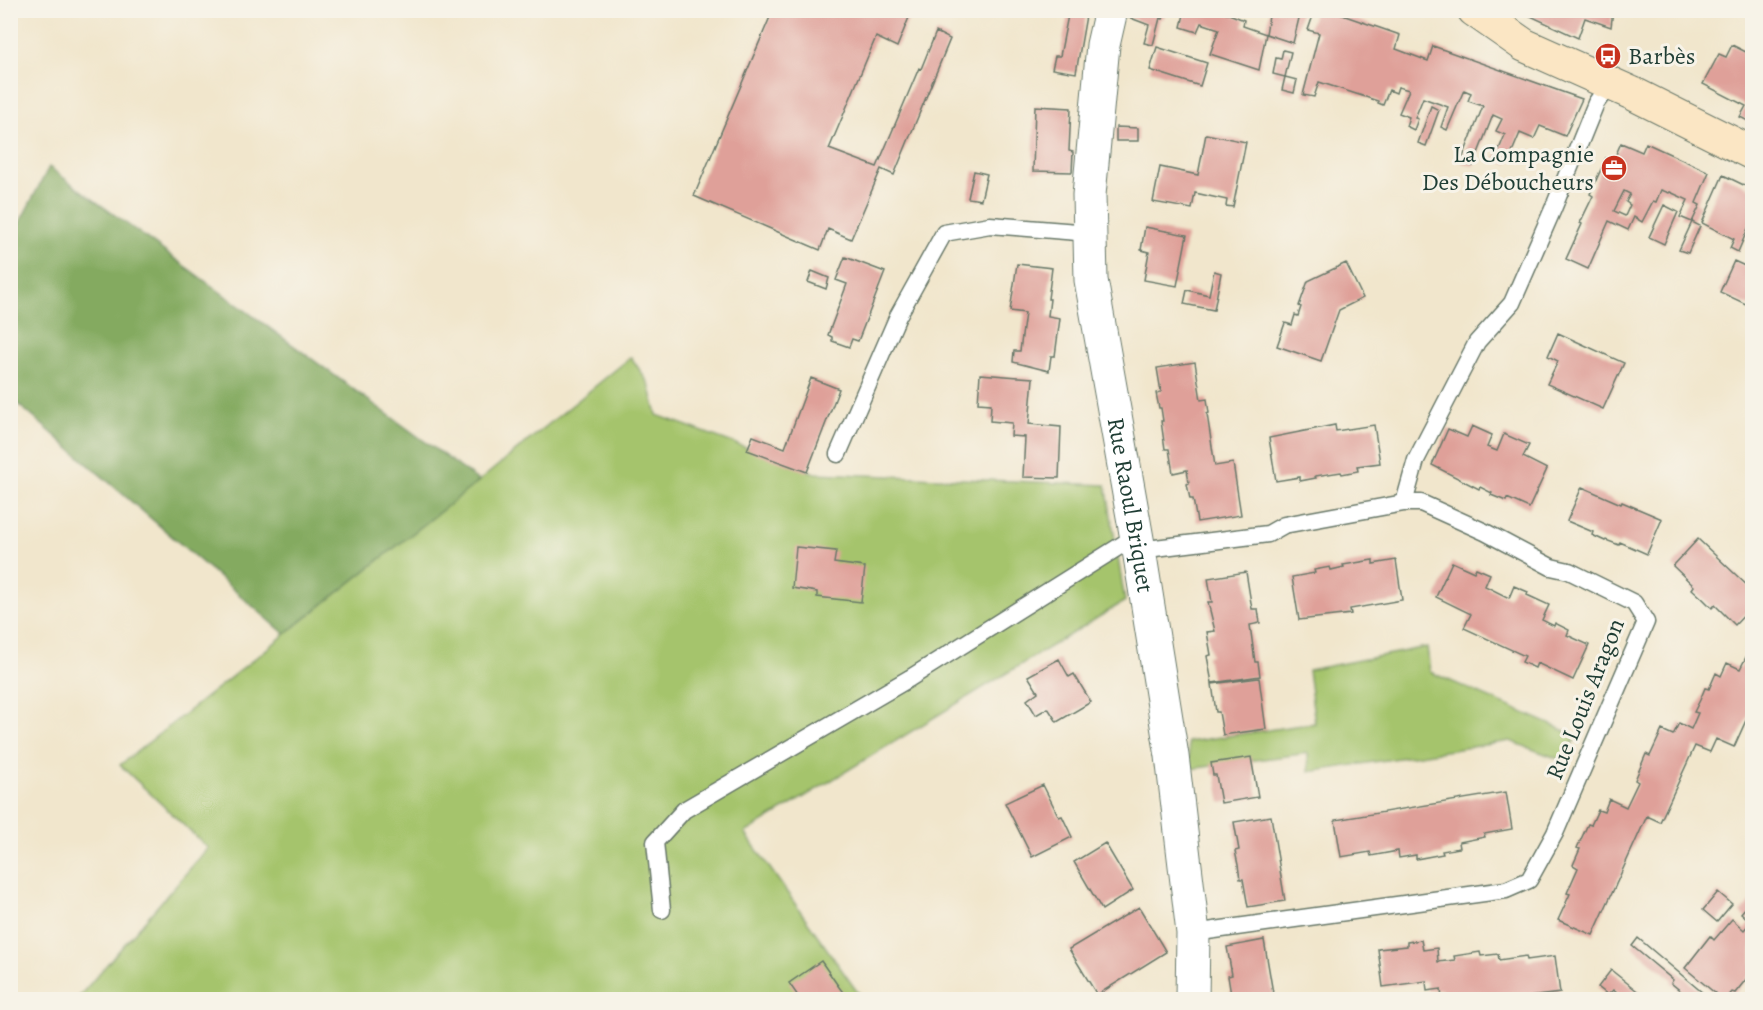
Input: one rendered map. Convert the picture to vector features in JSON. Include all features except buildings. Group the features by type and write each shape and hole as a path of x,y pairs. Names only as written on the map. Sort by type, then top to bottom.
{"street":[{"name":"Rue Raoul Briquet","path":"1111,10 1102,57 1089,195 1091,280 1138,543 1172,756 1193,933 1192,999"},
{"path":"1474,10 1524,45 1610,83 1752,153"}],"lane":[{"path":"1404,502 1416,460 1477,342 1512,303 1596,103 1610,83"},
{"path":"838,454 898,316 944,233 990,225 1090,233"},
{"name":"Rue Louis Aragon","path":"1138,543 1268,534 1284,525 1404,502 1421,503 1485,532 1551,567 1569,572 1634,603 1646,622 1555,832 1529,880 1506,890 1193,933"},
{"path":"662,910 655,842 684,810 1138,543"}],"green space":[{"path":"49,167 479,481 285,634 17,403 11,393 11,239"},
{"path":"631,357 649,384 657,415 815,473 1106,485 1125,601 745,833 856,990 865,999 76,1000 208,848 120,765 479,481"},
{"path":"1427,647 1430,672 1577,736 1562,760 1510,741 1309,772 1308,753 1190,769 1188,742 1315,723 1308,670"}],"place":[{"name":"Barbès","path":"1608,56"},
{"name":"La Compagnie Des Déboucheurs","path":"1614,168"}]}
